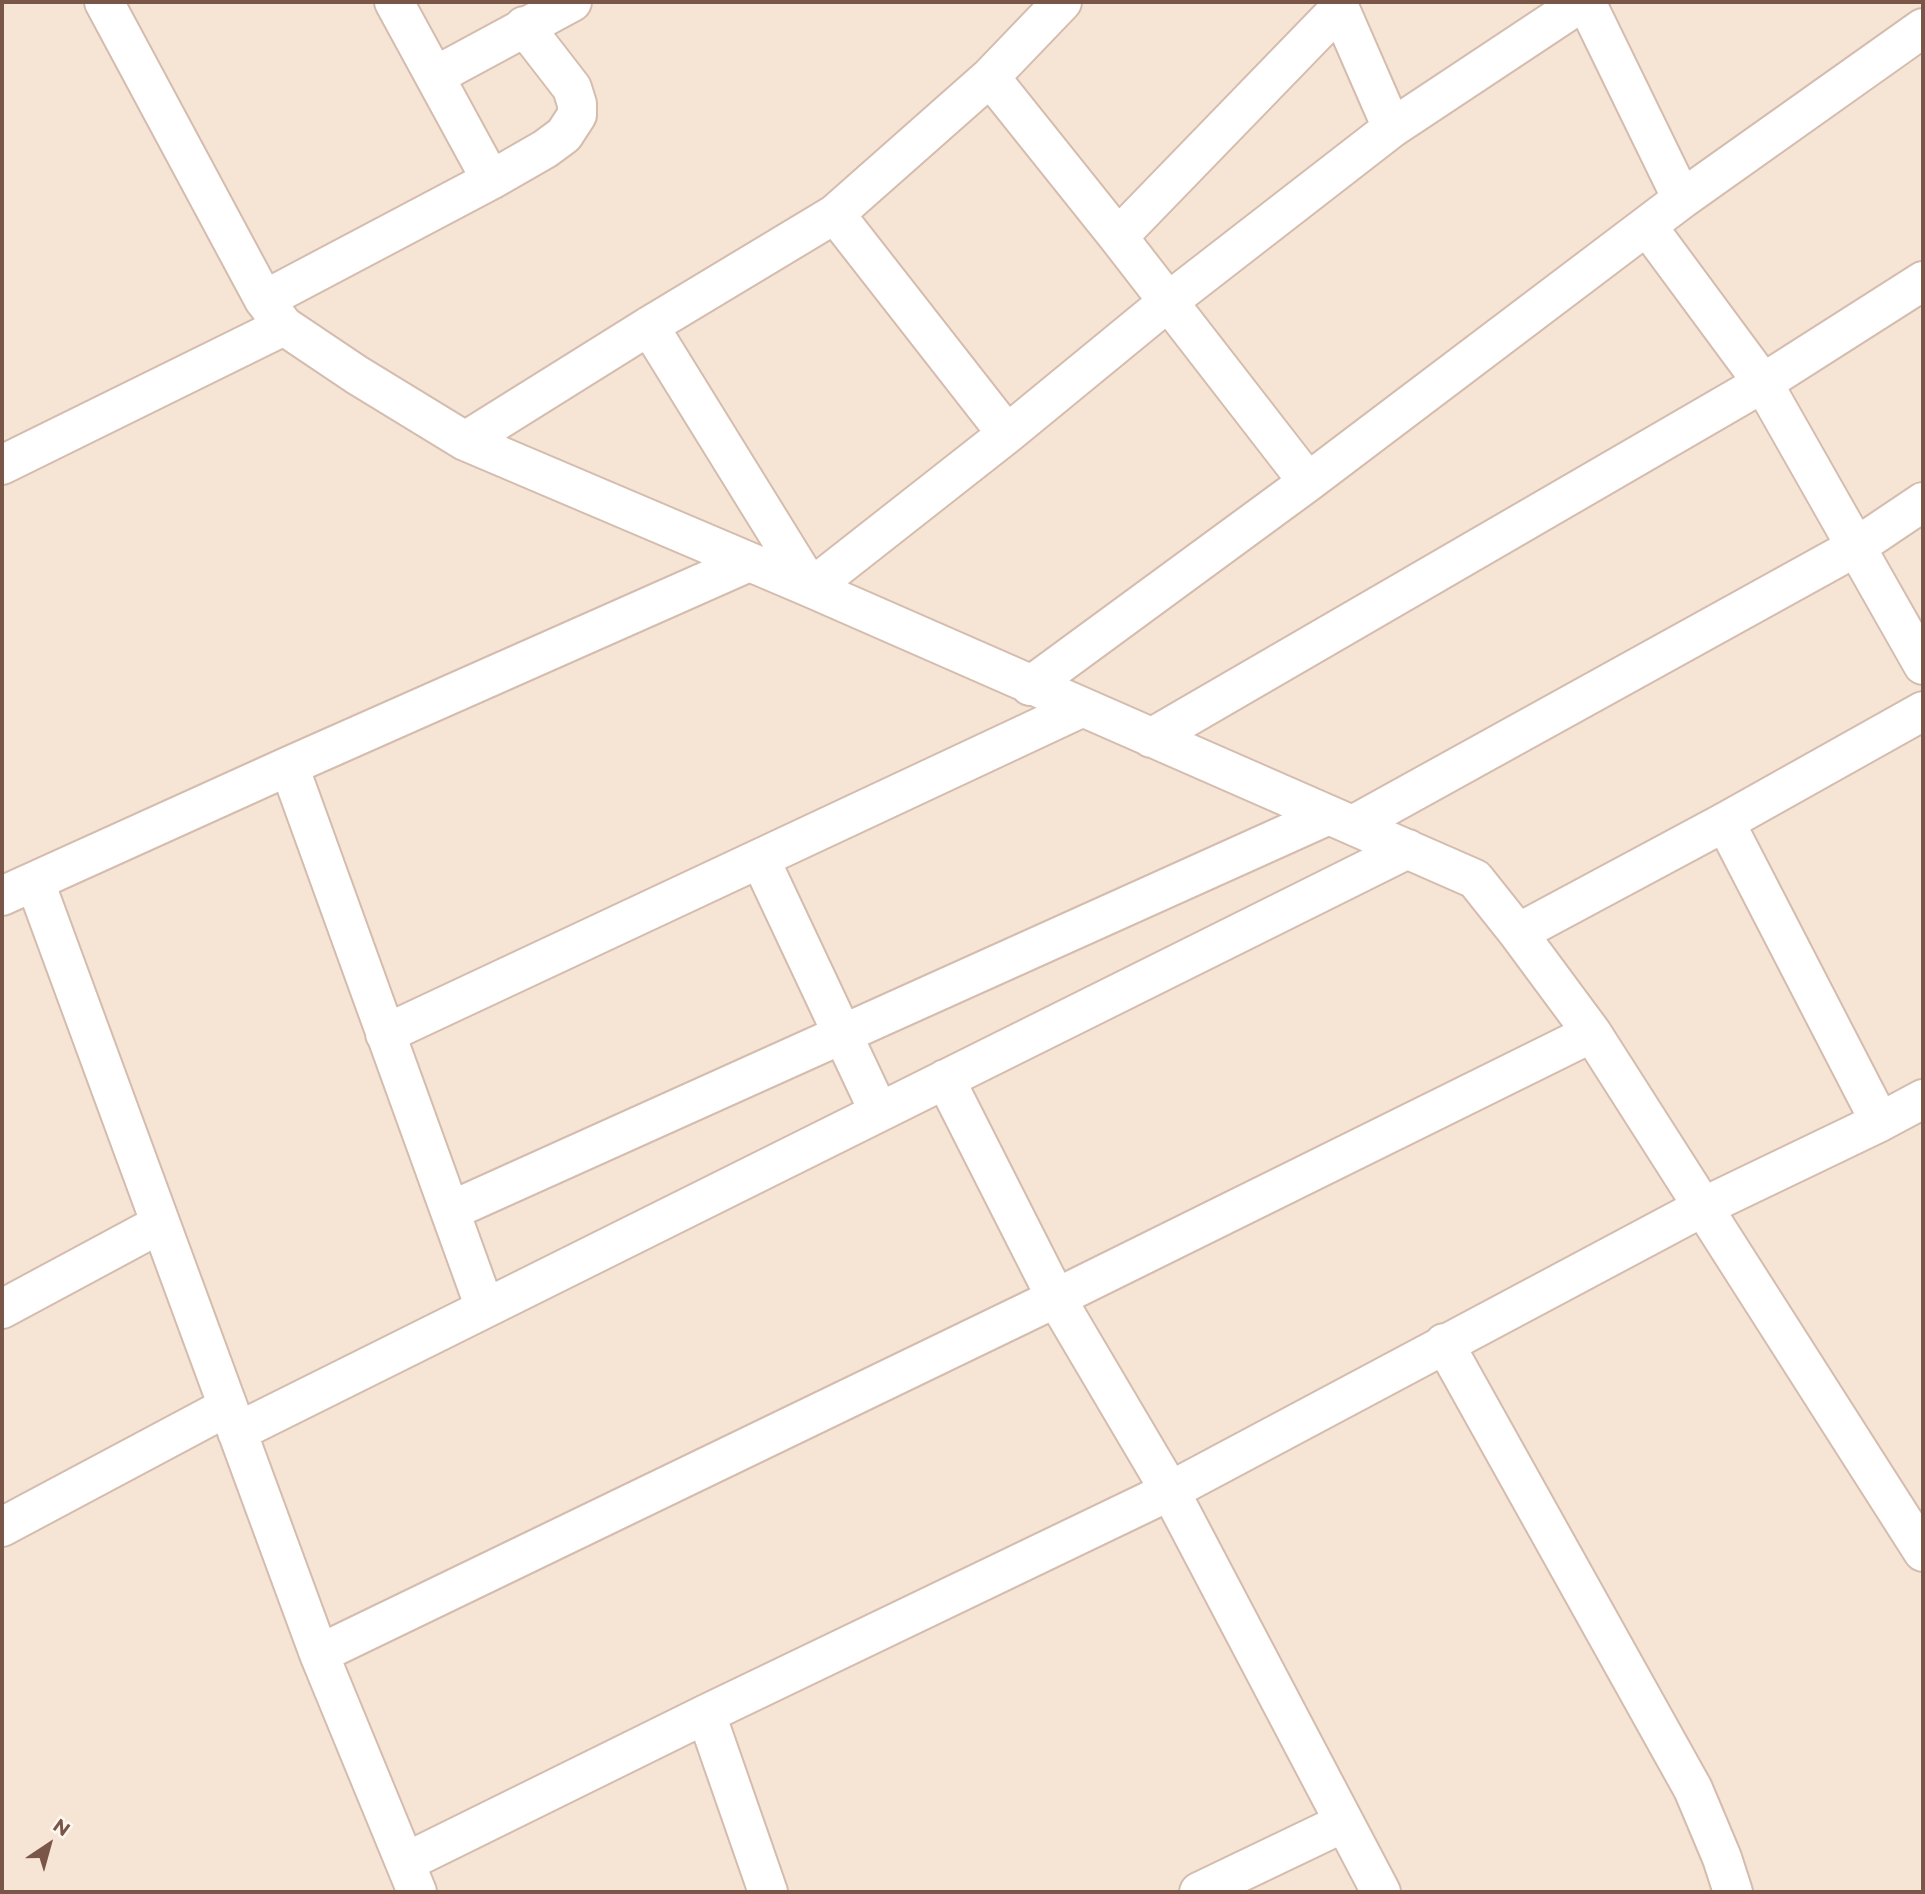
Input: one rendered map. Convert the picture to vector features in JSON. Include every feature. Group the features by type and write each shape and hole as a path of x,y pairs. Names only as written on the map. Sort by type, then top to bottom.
{"street":[{"path":"104,2 274,313 357,376 465,442 811,589 1475,879 1592,1034 1923,1552"},
{"path":"394,2 491,180"},
{"path":"435,76 572,2"},
{"path":"465,442 649,326 835,214 990,77 1062,2"},
{"path":"811,589 1169,301 1392,128 1584,2 1682,199"},
{"path":"1118,237 1338,5 1392,128"},
{"path":"2,465 274,313 564,135 577,115 572,88 524,26"},
{"path":"1030,685 1308,482 1682,199 1923,28"},
{"path":"990,77 1169,301 1308,482"},
{"path":"835,214 1007,434"},
{"path":"1647,226 1763,383 1923,665"},
{"path":"1152,738 1763,383 1923,281"},
{"path":"649,326 811,589"},
{"path":"450,1211 843,1035 1341,820 1856,547 1923,502"},
{"path":"747,563 18,889 160,1224 318,1654 411,1877 706,1714 1170,1491 1703,1207 1923,1099"},
{"path":"386,1034 1081,708"},
{"path":"1518,933 1725,822 1923,711"},
{"path":"289,766 485,1308"},
{"path":"1725,822 1880,1122"},
{"path":"2,1527 232,1420 485,1308 1408,849"},
{"path":"760,859 879,1112"},
{"path":"318,1654 1056,1298 1592,1034"},
{"path":"945,1079 1056,1298 1170,1491 1381,1892"},
{"path":"2,1309 160,1224"},
{"path":"1444,1343 1693,1788 1734,1892"},
{"path":"706,1714 768,1892"},
{"path":"1199,1892 1343,1823"}],"shaded area":[{"path":"2,2 1923,2 1923,1892 2,1892"}]}
